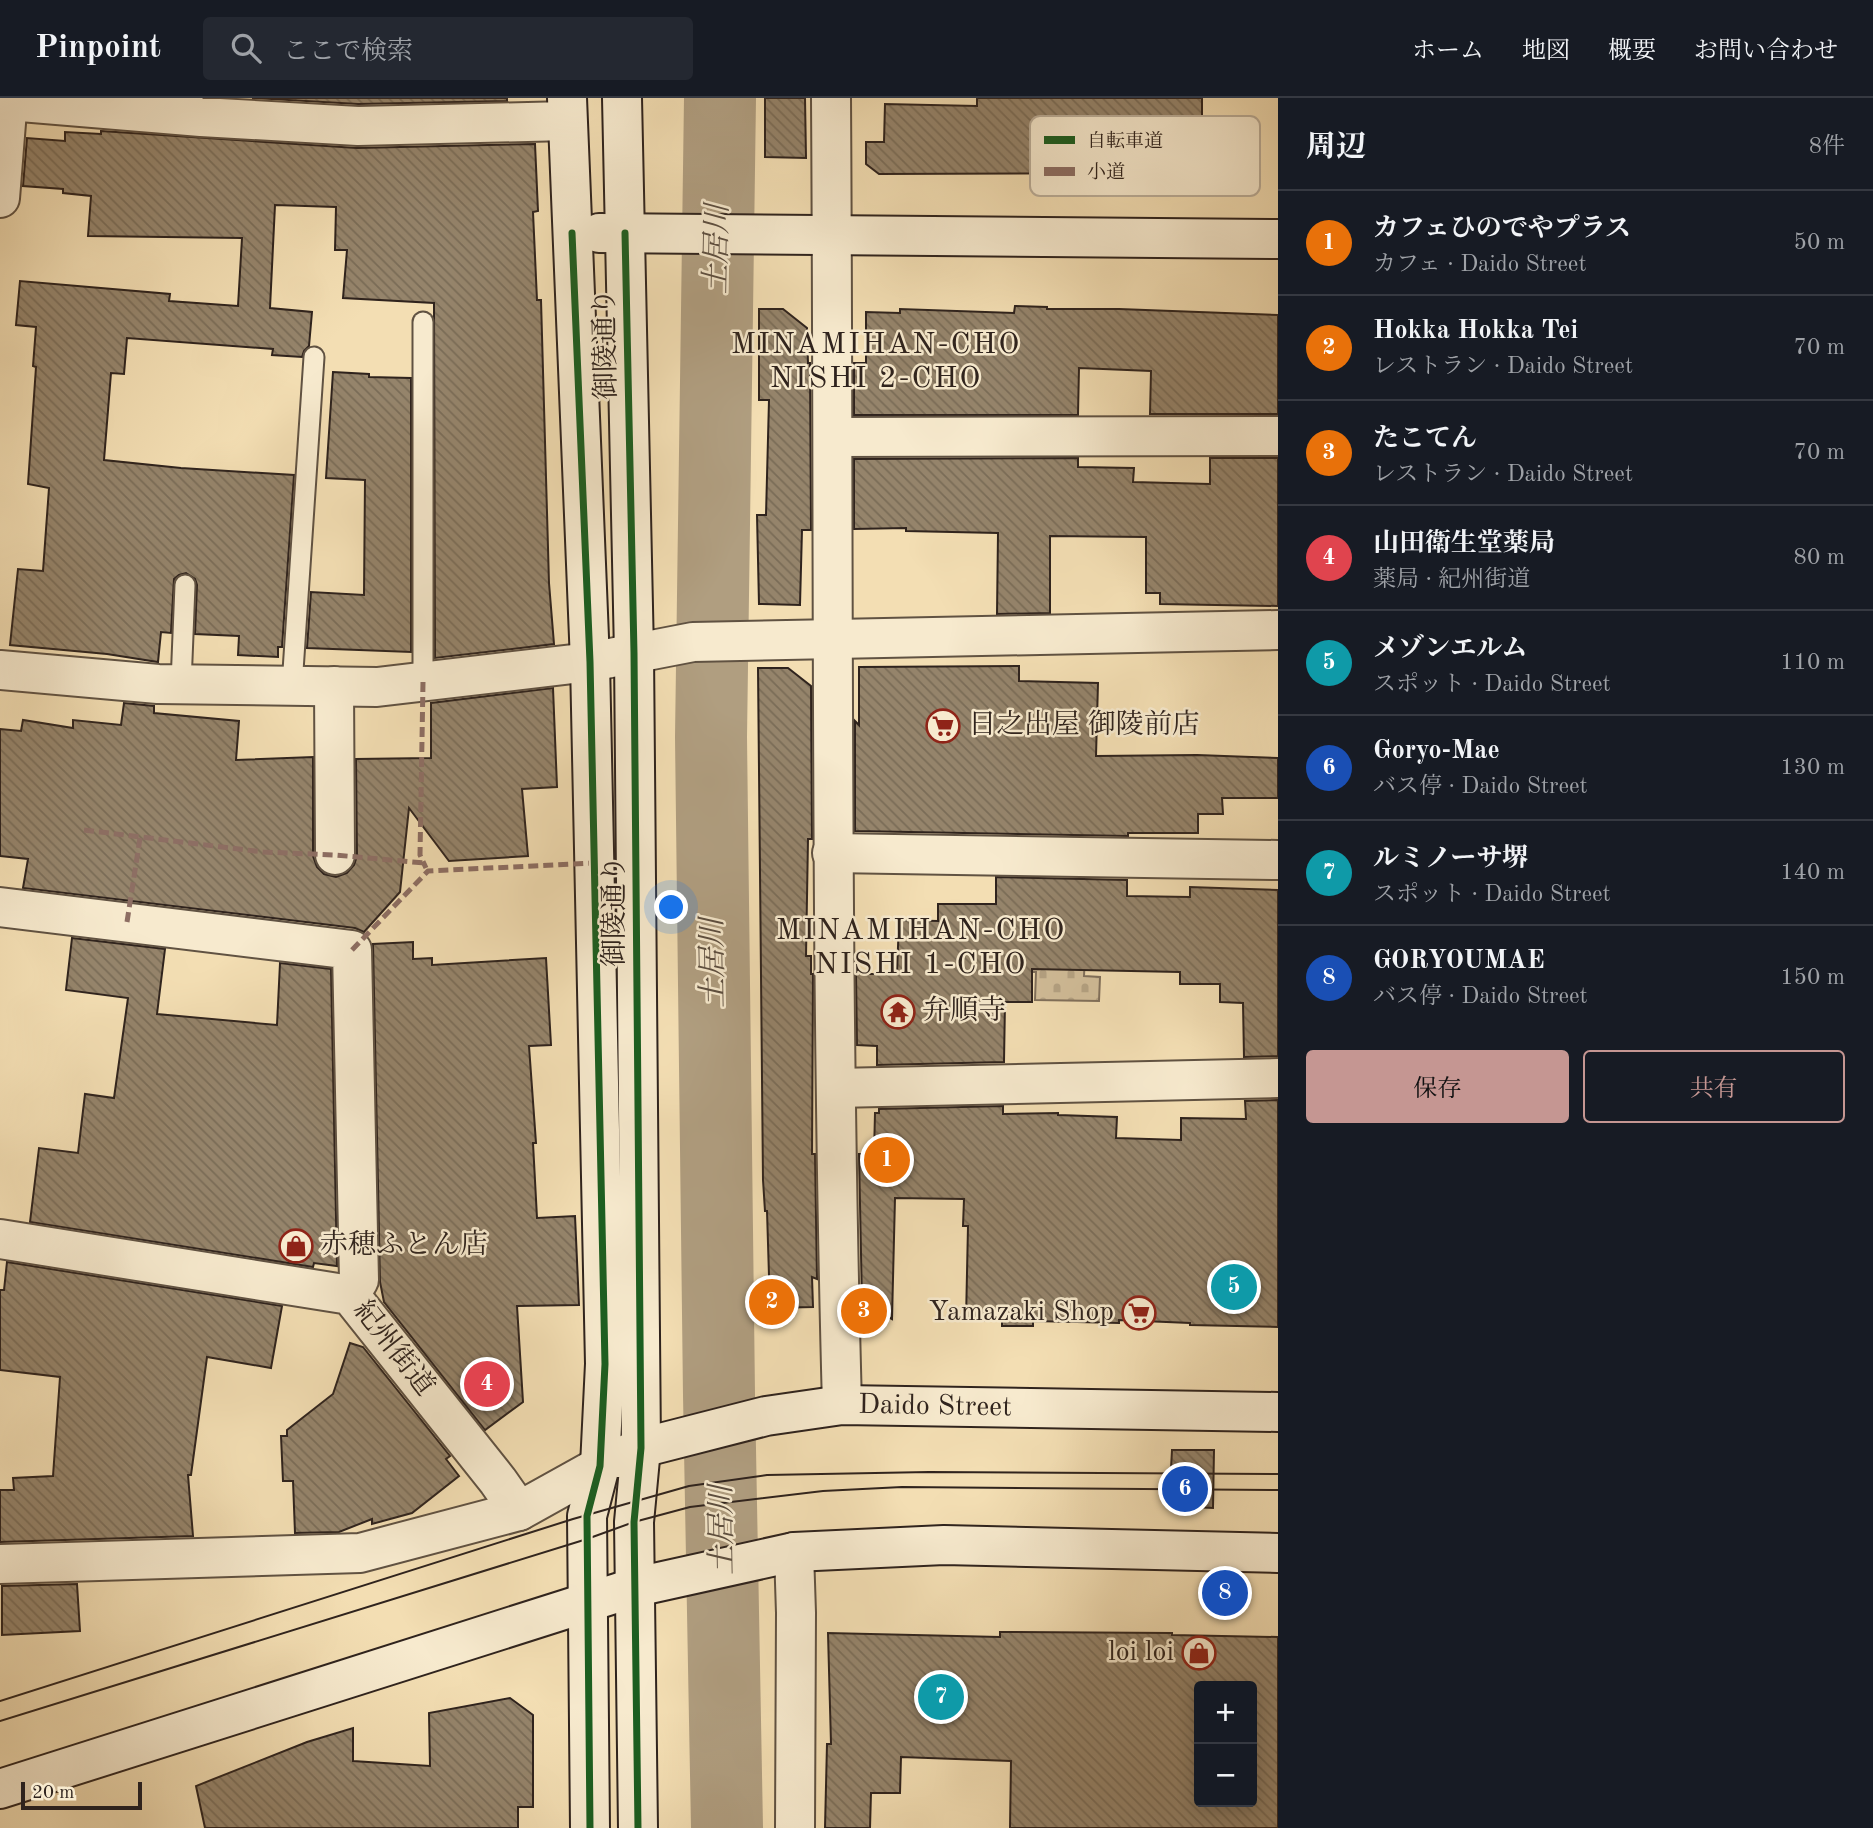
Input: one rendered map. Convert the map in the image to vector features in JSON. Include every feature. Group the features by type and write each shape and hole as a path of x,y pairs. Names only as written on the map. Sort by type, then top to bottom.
{"street":[{"name":"御陵通り","path":"622,98 634,653 642,1448 634,1522 638,1828"},
{"path":"831,98 835,639 832,853 842,1405"},
{"path":"0,198 8,99 358,112 567,110"},
{"name":"御陵通り","path":"567,110 590,662 605,1364 600,1466 587,1516 590,1828"},
{"path":"572,233 1278,239"},
{"path":"834,437 1278,436"},
{"path":"0,670 181,684 377,687 590,662 693,642 1278,630"},
{"path":"334,686 335,855"},
{"path":"832,853 1278,860"},
{"path":"0,907 352,950 359,1280 350,1294"},
{"path":"836,1088 1278,1078"},
{"name":"紀州街道","path":"0,1239 350,1294 519,1511"},
{"name":"Daido Street","path":"600,1466 642,1448 766,1416 842,1405 1278,1412"},
{"path":"0,1564 360,1553 519,1511 600,1466"},
{"path":"0,1789 636,1587 781,1555 944,1545 1278,1553"},
{"path":"781,1555 796,1613 795,1828"}],"lane":[{"path":"423,322 423,682"},
{"path":"292,686 314,357"},
{"path":"181,684 185,585"}],"green space":[{"path":"1085,956 1084,976 1100,977 1099,1001 1035,1000 1036,972 1011,972"}],"building":[{"path":"252,98 507,98 507,101 358,104"},
{"path":"765,98 805,98 806,158 765,157"},
{"path":"977,98 1202,98 1202,116 1030,116 1030,174 879,174 866,164 866,142 884,142 885,104 977,106"},
{"path":"101,131 357,148 535,144 538,211 533,212 537,300 541,300 549,583 554,644 435,658 434,303 343,298 347,250 335,250 336,207 275,205 270,308 312,312 309,346 302,357 272,355 273,349 127,338 124,374 111,373 104,460 294,475 282,647 278,647 278,657 238,655 239,636 195,634 197,585 195,579 186,573 174,579 171,633 161,632 158,662 107,654 10,645 18,569 43,571 49,488 28,484 36,327 16,325 20,281 170,294 169,301 238,306 242,238 88,236 91,196 63,193 63,189 23,186 27,138 65,141 65,132 101,134"},
{"path":"1015,306 1278,315 1278,414 1150,414 1151,371 1079,368 1078,415 854,415 854,363 866,363 866,312 900,313 900,309 1014,313"},
{"path":"759,309 783,309 807,328 810,363 811,530 802,530 800,605 759,604 757,515 766,515 769,400 759,400"},
{"path":"333,372 369,374 369,377 411,378 411,652 307,648 311,592 364,595 365,480 326,478"},
{"path":"1078,458 1078,467 1134,468 1133,482 1210,484 1210,458 1278,458 1278,606 1160,604 1160,593 1146,593 1146,537 1050,536 1050,613 997,614 998,533 906,531 906,528 854,529 854,459"},
{"path":"1019,666 1019,681 1098,683 1096,756 1197,755 1278,758 1278,798 1222,798 1223,814 1198,814 1198,833 1128,833 1128,836 855,831 855,721 859,725 859,667"},
{"path":"758,668 788,668 811,686 812,839 808,839 806,956 811,956 813,974 812,1154 815,1154 817,1279 812,1277 813,1307 770,1308 767,1211 763,1180"},
{"path":"553,688 557,787 522,789 528,856 449,861 409,808 400,892 364,932 355,928 23,888 28,859 0,856 0,729 21,731 23,720 73,728 73,720 121,725 124,703 154,706 154,713 239,721 236,760 313,757 313,856 317,867 324,874 336,877 347,873 357,856 356,759 431,758 431,703"},
{"path":"996,877 1127,880 1127,896 1190,897 1190,887 1278,890 1278,1056 1244,1057 1243,1003 1220,1002 1220,984 1180,984 1180,972 1032,969 1032,1002 1005,1002 1004,1062 877,1065 877,1046 857,1045 856,974 897,974 899,920 938,921 938,904 996,904"},
{"path":"72,938 165,949 157,1014 277,1025 280,963 331,969 337,1266 314,1263 313,1267 30,1222 39,1148 78,1153 85,1094 114,1098 128,998 66,990"},
{"path":"413,942 413,959 432,958 432,965 546,958 551,1045 529,1046 536,1143 533,1143 537,1218 575,1216 579,1305 517,1306 523,1402 485,1430 384,1302 380,1282 373,944"},
{"path":"1278,1100 1278,1327 1119,1320 1119,1323 1033,1321 1033,1326 1002,1326 1002,1321 966,1320 968,1226 963,1226 964,1199 895,1198 892,1319 862,1303 859,1154 874,1154 875,1113 879,1113 879,1109 1003,1106 1003,1114 1058,1113 1117,1117 1116,1138 1181,1140 1181,1118 1246,1119 1245,1101"},
{"path":"7,1262 282,1306 271,1368 207,1357 191,1475 188,1475 193,1536 0,1542 0,1490 14,1490 13,1478 53,1476 60,1377 0,1370 0,1290 4,1290"},
{"path":"350,1343 363,1347 450,1456 446,1459 459,1476 412,1513 372,1524 372,1519 339,1532 295,1533 293,1481 283,1481 281,1436 287,1436 287,1430 333,1394"},
{"path":"1172,1450 1214,1450 1213,1508 1169,1506"},
{"path":"77,1584 80,1631 2,1635 2,1586"},
{"path":"1000,1632 1172,1633 1278,1637 1278,1828 1010,1828 1011,1761 901,1757 900,1793 871,1793 870,1828 825,1828 827,1744 831,1744 828,1633 1000,1637"},
{"path":"510,1698 533,1715 533,1807 518,1807 518,1828 205,1828 196,1786 307,1742 353,1728 353,1761 430,1766 429,1713"}],"waterway":[{"name":"土居川","path":"720,98 711,737 727,1828"}],"tram line":[{"path":"0,1701 573,1519 689,1486 767,1475 929,1472 1278,1474"},
{"path":"0,1721 587,1539 634,1522 690,1507 823,1491 902,1487 1278,1490"}],"marked path":[{"path":"423,682 420,855 426,868"},
{"path":"84,830 263,852 424,863"},
{"path":"127,922 140,838"},
{"path":"352,950 428,871 595,863"}],"cycle path":[{"path":"572,233 590,662 605,1364 600,1466 587,1516 590,1828"},
{"path":"625,233 634,653 641,1448 634,1522 638,1828"}],"place":[{"name":"日之出屋 御陵前店","path":"943,726"},
{"name":"弁順寺","path":"898,1012"},
{"name":"カフェひのでやプラス","path":"887,1160"},
{"name":"赤穂ふとん店","path":"296,1246"},
{"name":"メゾンエルム","path":"1234,1287"},
{"name":"Hokka Hokka Tei","path":"772,1302"},
{"name":"たこてん","path":"864,1311"},
{"name":"Yamazaki Shop","path":"1139,1313"},
{"name":"山田衛生堂薬局","path":"487,1384"},
{"name":"Goryo-Mae","path":"1185,1489"},
{"name":"GORYOUMAE","path":"1225,1593"},
{"name":"loi loi","path":"1199,1653"},
{"name":"ルミノーサ堺","path":"941,1697"}],"district":[{"name":"MINAMIHAN-CHO NISHI 2-CHO","path":"876,362"},
{"name":"MINAMIHAN-CHO NISHI 1-CHO","path":"921,948"}]}
